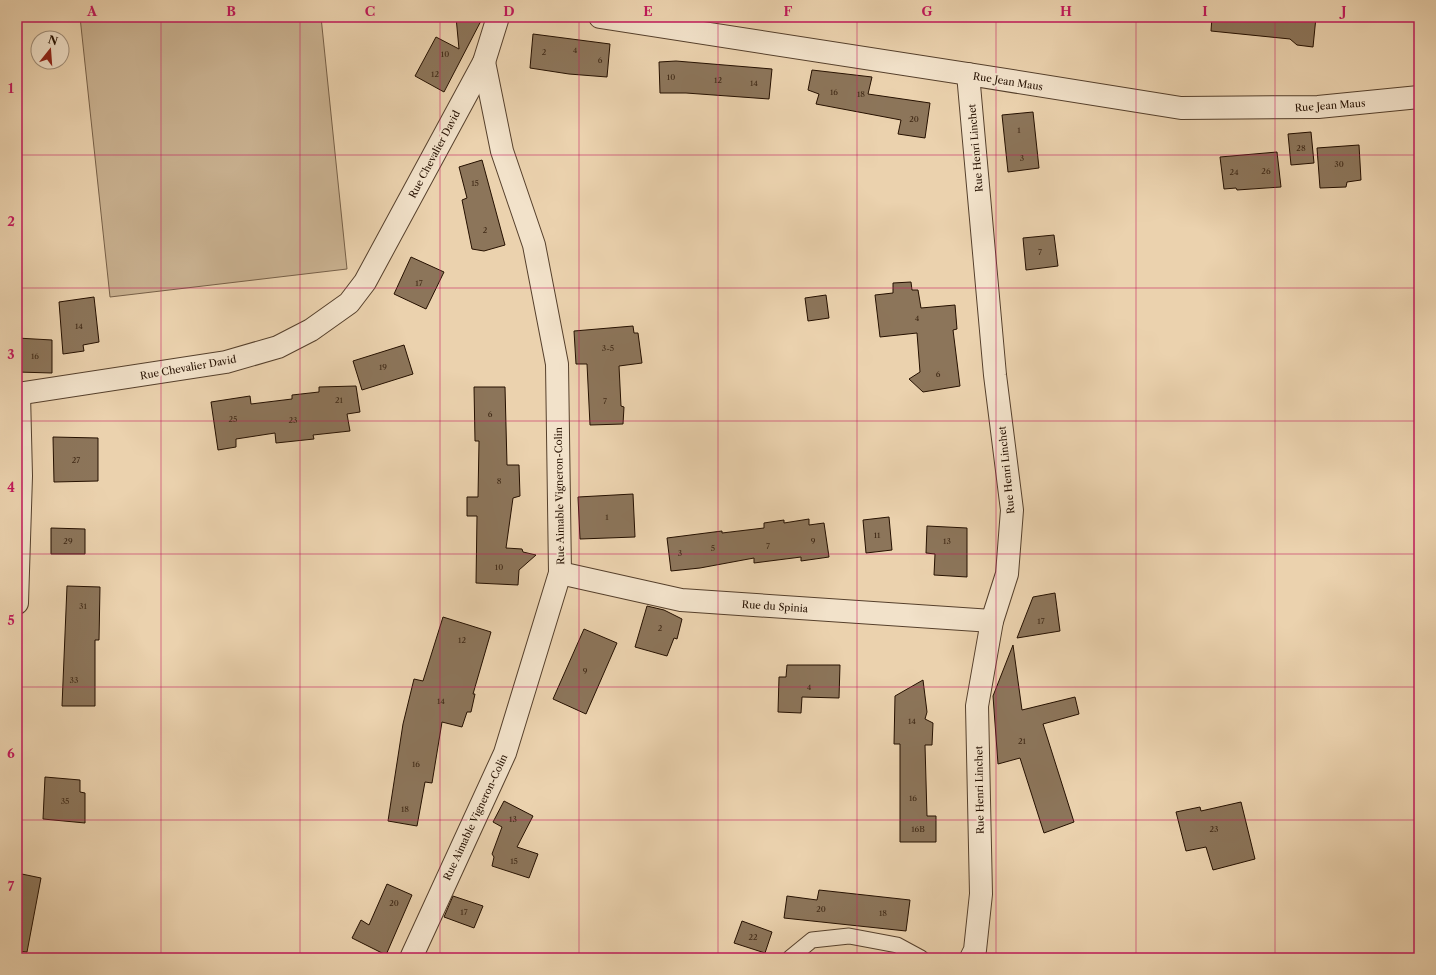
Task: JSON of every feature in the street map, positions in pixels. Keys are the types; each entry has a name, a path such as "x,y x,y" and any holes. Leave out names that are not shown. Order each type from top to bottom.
{"street":[{"name":"Rue Chevalier David","path":"17,603 21,476 18,394 226,362 278,347 311,330 349,303 365,282 484,62 498,17"},
{"name":"Rue Jean Maus","path":"600,17 1181,108 1318,107 1419,97"},
{"name":"Rue Aimable Vigneron-Colin","path":"411,958 505,753 560,573 557,364 534,245 502,151 484,62"},
{"name":"Rue Henri Linchet","path":"968,74 995,375 1012,510 1007,574 992,621 977,706 982,894 975,950 971,958"},
{"name":"Rue du Spinia","path":"560,573 681,600 992,621"}],"lane":[{"path":"790,958 812,940 849,936 896,945 921,958"}],"shaded area":[{"path":"80,17 321,17 347,269 110,297"}],"building":[{"path":"456,17 483,17 444,92 415,76 436,37 459,49"},
{"path":"1212,17 1316,17 1313,47 1297,45 1290,39 1211,31"},
{"path":"533,34 610,44 607,77 569,74 530,68"},
{"path":"676,61 772,69 769,99 686,93 660,93 659,62"},
{"path":"812,70 872,77 868,94 930,103 925,138 898,134 901,120 816,104 819,94 808,90"},
{"path":"1033,112 1039,168 1008,172 1002,115"},
{"path":"1311,132 1314,163 1291,165 1288,134"},
{"path":"1359,145 1361,180 1347,182 1346,187 1320,188 1317,148"},
{"path":"1277,152 1281,187 1237,190 1236,188 1224,189 1220,157"},
{"path":"482,160 505,245 484,251 472,249 462,200 467,198 459,167"},
{"path":"1054,235 1058,266 1026,270 1023,238"},
{"path":"411,257 444,272 426,309 394,294"},
{"path":"911,282 912,290 918,290 921,308 955,305 957,329 953,330 960,386 923,392 909,379 920,372 917,333 880,337 875,295 893,293 893,283"},
{"path":"826,295 829,318 808,321 805,298"},
{"path":"94,297 99,342 83,345 84,351 63,354 59,302"},
{"path":"633,326 634,333 638,333 642,363 619,366 621,406 624,407 623,424 590,425 587,364 576,364 574,331"},
{"path":"17,338 52,340 52,373 17,372"},
{"path":"404,345 413,374 362,390 353,361"},
{"path":"356,386 360,412 347,414 350,431 313,435 314,439 276,443 275,433 236,439 236,447 218,450 211,402 250,396 251,404 292,399 292,395 319,392 319,387"},
{"path":"474,387 505,387 507,465 519,465 520,496 513,498 506,548 522,549 523,552 536,555 519,570 518,585 476,583 477,516 467,516 467,497 478,497 479,441 475,441"},
{"path":"53,437 98,438 98,481 54,482"},
{"path":"633,494 635,537 580,539 578,497"},
{"path":"889,517 892,550 866,553 863,520"},
{"path":"809,519 809,525 824,523 829,557 801,561 801,557 754,563 754,558 700,568 671,571 667,538 722,531 722,533 764,528 764,523 784,520 784,523"},
{"path":"927,526 967,528 967,577 934,575 935,554 926,553"},
{"path":"51,528 85,529 85,554 51,554"},
{"path":"67,586 100,587 99,640 95,640 95,706 62,706"},
{"path":"1055,593 1060,631 1017,638 1033,597"},
{"path":"647,606 664,610 682,619 677,639 674,638 667,656 635,647"},
{"path":"443,617 491,632 473,694 475,694 471,712 467,712 462,727 442,722 432,783 425,782 417,826 388,821 403,724 414,679 423,681"},
{"path":"584,629 617,643 586,714 553,699"},
{"path":"1013,645 1022,710 1075,697 1079,714 1043,724 1074,822 1044,833 1020,758 998,764 993,696"},
{"path":"787,665 840,665 839,698 802,697 801,713 778,712 779,677 786,677"},
{"path":"923,680 927,712 925,719 933,723 932,745 925,745 927,816 936,816 936,842 900,842 900,744 894,744 895,696"},
{"path":"45,777 80,780 80,792 85,793 85,823 43,819"},
{"path":"504,801 533,816 517,847 538,854 529,878 492,866 494,857 492,854 502,827 493,822"},
{"path":"1241,802 1255,859 1213,870 1206,847 1186,851 1176,812 1200,807 1201,811"},
{"path":"17,873 41,878 27,952 17,951"},
{"path":"387,884 412,895 386,955 352,938 361,920 369,925"},
{"path":"819,890 910,900 906,931 784,918 787,896 817,900"},
{"path":"453,896 483,906 474,928 444,917"},
{"path":"742,921 772,932 765,953 734,943"}]}
